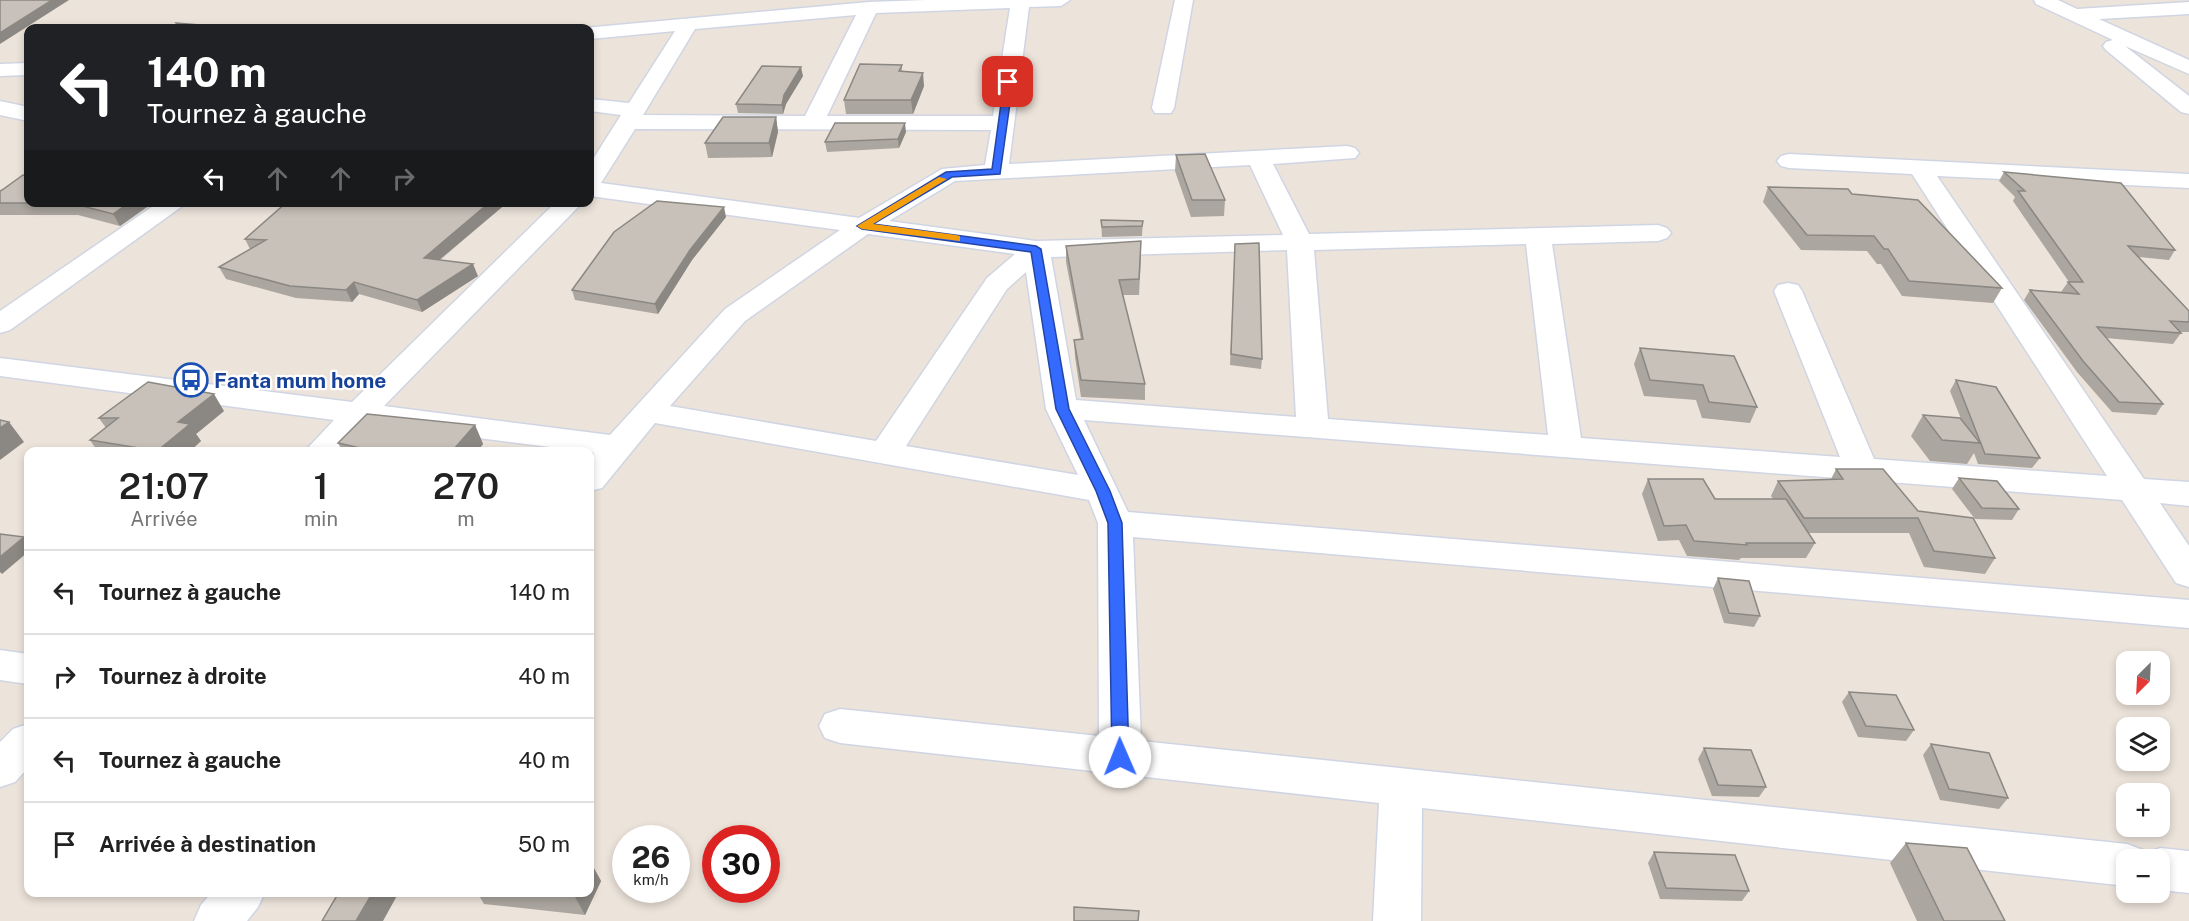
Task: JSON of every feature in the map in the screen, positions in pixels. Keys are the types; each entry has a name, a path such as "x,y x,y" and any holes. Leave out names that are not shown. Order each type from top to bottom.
{"street":[{"path":"594,33 869,8 1062,0"},
{"path":"1163,108 1184,0"},
{"path":"2043,0 2189,68"},
{"path":"996,172 1020,1"},
{"path":"813,122 869,8"},
{"path":"2073,14 2189,8"},
{"path":"2073,14 2189,107"},
{"path":"594,176 689,24"},
{"path":"0,70 24,69"},
{"path":"594,106 631,116 813,122 1002,123"},
{"path":"0,108 24,113"},
{"path":"594,475 647,412 735,315 862,226 950,174 1347,153"},
{"path":"1258,157 1300,242 1313,428"},
{"path":"1790,161 2189,181"},
{"path":"1919,167 2189,574"},
{"path":"594,190 1036,249 1658,233"},
{"path":"0,324 169,207"},
{"path":"325,447 566,207"},
{"path":"1538,236 1566,447"},
{"path":"1036,249 1062,409 1109,507 1120,757"},
{"path":"885,453 997,284 1036,249"},
{"path":"1788,291 1862,470"},
{"path":"0,367 618,446"},
{"path":"1062,409 2189,494"},
{"path":"647,412 885,453 1109,507 2189,614"},
{"path":"0,665 24,668"},
{"path":"840,726 2116,864"},
{"path":"0,769 24,745"},
{"path":"1397,921 1401,786"},
{"path":"2170,870 2189,872"},
{"path":"218,921 238,897"}],"building":[{"path":"0,0 52,0 0,33"},
{"path":"860,64 902,65 899,71 923,73 911,100 844,100"},
{"path":"762,66 801,67 784,95 782,105 736,104"},
{"path":"723,117 776,117 769,143 705,143"},
{"path":"835,123 905,123 898,139 825,142"},
{"path":"1205,154 1225,200 1192,200 1176,155"},
{"path":"2004,172 2121,183 2175,250 2128,246 2189,311 2189,322 2170,321 2181,333 2097,327 2163,404 2119,402 2083,361 2030,290 2079,294 2068,282 2083,282 2018,191 2025,191"},
{"path":"24,175 24,203 0,203 0,191"},
{"path":"1768,187 1848,189 1852,194 1918,200 2002,288 1909,281 1888,249 1884,249 1874,236 1807,235"},
{"path":"657,201 724,207 690,250 655,304 572,290 614,232"},
{"path":"86,207 123,207 113,214"},
{"path":"281,207 484,207 424,258 473,264 417,300 354,282 346,290 290,286 219,267 266,240 245,239"},
{"path":"1101,220 1143,221 1142,226 1102,227"},
{"path":"1141,241 1139,279 1119,280 1145,384 1081,380 1074,340 1083,339 1066,246"},
{"path":"1259,243 1262,359 1231,354 1235,244"},
{"path":"1640,348 1734,356 1757,407 1709,402 1703,385 1650,380"},
{"path":"1956,380 1996,387 2040,458 1985,454"},
{"path":"148,382 214,394 178,422 190,424 162,447 133,447 90,440 118,418 99,418"},
{"path":"367,414 475,425 456,447 356,447 338,443"},
{"path":"1923,415 1960,418 1980,443 1942,440"},
{"path":"0,420 9,422 0,428"},
{"path":"1836,469 1883,469 1918,511 1973,518 1995,558 1934,551 1918,518 1804,518 1778,481 1843,479"},
{"path":"1959,478 1997,481 2019,509 1982,508"},
{"path":"1648,479 1703,479 1715,499 1786,499 1815,543 1746,543 1747,545 1694,541 1686,525 1664,526"},
{"path":"0,534 24,537 0,557"},
{"path":"1718,578 1749,581 1760,616 1729,613"},
{"path":"1849,692 1896,695 1914,730 1866,726"},
{"path":"1931,744 1989,753 2008,798 1949,789"},
{"path":"1704,748 1751,750 1766,787 1718,785"},
{"path":"1906,843 1967,848 2005,921 1944,921"},
{"path":"1654,852 1735,855 1749,891 1666,888"},
{"path":"336,897 370,897 356,921 322,921"},
{"path":"1074,907 1139,911 1138,921 1074,921"}],"slow traffic":[{"path":"942,179 862,226 956,238"}],"place":[{"name":"Fanta mum home","path":"191,380"}],"route":[{"path":"1008,82 996,172 950,174 862,226 1036,249 1062,409 1103,491 1115,523 1120,757"}]}
